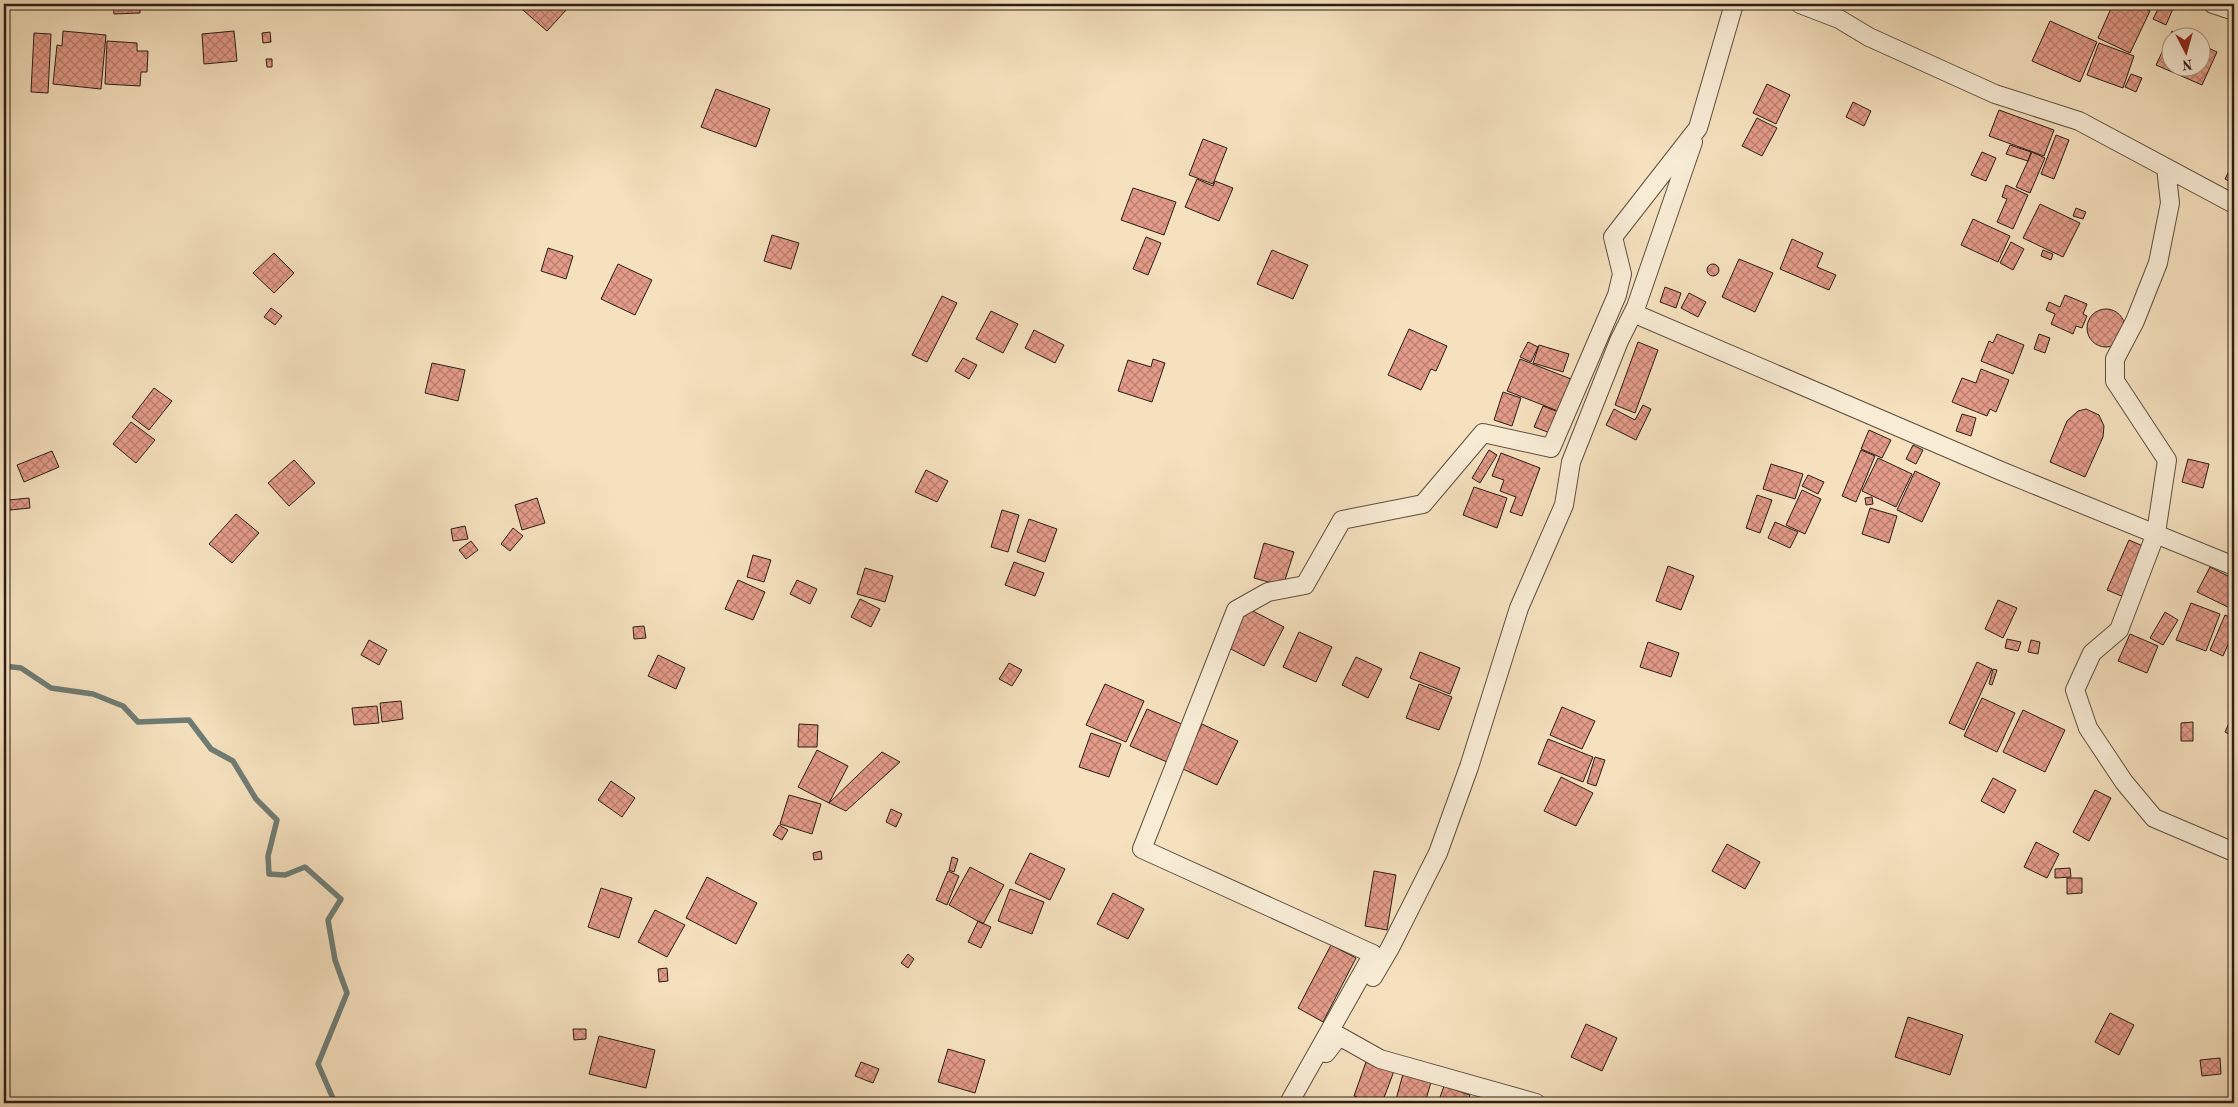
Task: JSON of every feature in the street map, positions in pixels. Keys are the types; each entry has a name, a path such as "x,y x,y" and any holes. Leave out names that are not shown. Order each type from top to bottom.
{"street":[{"path":"1289,1103 1339,1036 1390,948 1438,853 1469,767 1520,608 1564,505 1571,462 1632,313 1698,128 1734,4"},
{"path":"1800,4 1839,18 1869,37 1995,94 2079,121 2234,204"},
{"path":"2213,4 2234,11"},
{"path":"1289,1103 1373,954 1142,849 1236,610 1268,592 1305,585 1342,520 1423,504 1484,433 1552,448 1617,295 1622,274 1613,237 1698,128"},
{"path":"2166,168 2170,203 2158,263 2135,321 2115,359 2115,381 2166,460 2156,533 2119,630 2092,652 2075,690 2088,728 2124,782 2154,818 2234,852"},
{"path":"1632,313 2001,471 2234,566"},
{"path":"1339,1036 1380,1058 1536,1103"}],"building":[{"path":"113,4 146,4 146,6 140,7 140,13 114,14"},
{"path":"516,4 560,4 567,9 547,31"},
{"path":"1842,4 1856,4 1853,9"},
{"path":"2113,4 2133,4 2150,11 2130,53 2098,38"},
{"path":"2157,4 2175,4 2166,25 2153,19 2160,5"},
{"path":"2050,21 2097,42 2080,82 2032,61"},
{"path":"63,31 106,35 101,89 53,84 57,45 62,46"},
{"path":"234,31 237,61 204,64 202,34"},
{"path":"270,32 271,42 263,43 262,33"},
{"path":"34,33 51,34 48,93 31,92"},
{"path":"107,41 137,43 137,51 148,51 147,72 141,72 140,86 105,84"},
{"path":"2099,43 2134,56 2123,88 2087,75"},
{"path":"2210,49 2217,52 2210,67"},
{"path":"2160,56 2160,67 2156,65"},
{"path":"266,59 272,59 272,67 267,67"},
{"path":"2131,74 2142,78 2136,92 2125,87"},
{"path":"2186,78 2205,78 2202,85"},
{"path":"1767,84 1790,95 1776,124 1753,113"},
{"path":"716,89 770,109 756,147 701,127"},
{"path":"1853,102 1871,111 1864,126 1846,117"},
{"path":"1999,110 2054,130 2044,156 1989,136"},
{"path":"1757,118 1777,128 1762,156 1742,146"},
{"path":"2056,135 2069,140 2054,179 2041,174"},
{"path":"1203,139 1227,148 1213,184 1189,175"},
{"path":"2010,145 2031,152 2028,161 2006,154"},
{"path":"1982,152 1996,158 1986,181 1971,175"},
{"path":"2032,152 2045,158 2030,193 2016,187"},
{"path":"2234,164 2234,184 2225,179"},
{"path":"1197,179 1213,186 1215,181 1233,188 1219,221 1185,207"},
{"path":"2006,185 2028,195 2013,229 1997,222 2007,199 2002,197"},
{"path":"1133,188 1176,202 1164,235 1121,220"},
{"path":"2040,204 2080,223 2063,257 2023,238"},
{"path":"2076,208 2086,212 2083,219 2073,216"},
{"path":"1973,219 2010,236 1998,262 1961,245"},
{"path":"772,235 799,243 791,269 764,261"},
{"path":"1146,237 1161,243 1148,275 1133,269"},
{"path":"1792,239 1823,253 1817,267 1836,275 1829,290 1780,269"},
{"path":"2011,242 2024,249 2013,270 2000,263"},
{"path":"548,248 573,256 566,279 541,271"},
{"path":"1272,250 1308,265 1293,299 1257,284"},
{"path":"2043,250 2053,254 2051,260 2041,256"},
{"path":"274,253 294,273 274,293 253,273"},
{"path":"1739,259 1773,273 1755,312 1722,297"},
{"path":"618,264 652,280 635,315 601,299"},
{"path":"1711,264 1715,264 1719,270 1715,276 1711,276 1707,272 1707,268"},
{"path":"1665,287 1681,293 1676,308 1660,302"},
{"path":"1689,293 1706,302 1698,317 1681,308"},
{"path":"2065,295 2087,304 2083,314 2087,316 2082,328 2076,326 2073,334 2051,324 2055,314 2046,310 2049,302 2060,307"},
{"path":"942,296 957,303 927,362 912,355"},
{"path":"271,308 282,316 275,325 264,317"},
{"path":"2106,309 2113,310 2119,315 2124,321 2124,335 2119,341 2113,346 2106,347 2099,346 2093,341 2088,335 2087,328 2088,321 2093,315 2099,310"},
{"path":"991,311 1018,324 1003,353 976,339"},
{"path":"1409,329 1447,346 1436,371 1431,369 1421,390 1388,375"},
{"path":"1034,330 1064,345 1055,363 1025,348"},
{"path":"1997,334 2024,345 2013,374 1981,361 1989,341 1993,343"},
{"path":"2039,334 2050,338 2045,353 2034,349"},
{"path":"1528,342 1538,347 1531,362 1520,357"},
{"path":"1638,342 1658,350 1635,413 1615,405"},
{"path":"1539,345 1569,354 1563,372 1533,363"},
{"path":"963,358 977,365 969,379 955,371"},
{"path":"1153,359 1165,363 1152,402 1118,391 1128,360 1151,367"},
{"path":"1520,359 1571,379 1558,411 1507,391"},
{"path":"432,363 465,370 458,401 425,393"},
{"path":"1981,369 2009,380 1996,412 1990,409 1987,416 1952,402 1962,378 1976,383"},
{"path":"154,388 172,401 149,430 132,417"},
{"path":"1503,392 1521,398 1512,426 1494,420"},
{"path":"1643,405 1651,409 1636,440 1606,425 1614,409 1635,420"},
{"path":"1543,406 1561,413 1553,434 1534,427"},
{"path":"2086,409 2099,415 2104,426 2103,437 2085,477 2050,462 2067,421 2078,411"},
{"path":"1962,414 1976,418 1971,436 1956,431"},
{"path":"131,422 155,440 136,463 113,444"},
{"path":"1869,430 1891,440 1882,458 1861,449"},
{"path":"1913,445 1923,450 1916,464 1906,459"},
{"path":"1489,450 1497,455 1480,483 1472,478"},
{"path":"1861,450 1875,456 1856,502 1842,496"},
{"path":"52,451 59,467 24,482 17,465"},
{"path":"1501,453 1540,468 1522,516 1510,512 1516,497 1500,491 1504,480 1492,476"},
{"path":"1878,458 1912,474 1896,507 1862,491"},
{"path":"2188,459 2209,464 2203,488 2182,482"},
{"path":"294,460 315,483 289,506 268,483"},
{"path":"1771,464 1803,474 1795,499 1763,489"},
{"path":"926,470 948,481 937,502 915,492"},
{"path":"1915,471 1940,483 1922,522 1897,510"},
{"path":"1808,475 1824,482 1818,494 1802,486"},
{"path":"1474,487 1507,498 1497,528 1463,515"},
{"path":"1802,490 1821,499 1805,534 1786,525"},
{"path":"1757,495 1772,500 1760,533 1746,528"},
{"path":"1872,497 1873,504 1866,505 1865,498"},
{"path":"29,498 30,508 10,510 9,500"},
{"path":"537,498 545,523 522,530 515,505"},
{"path":"1870,508 1897,516 1889,543 1862,534"},
{"path":"1002,510 1019,515 1008,552 991,547"},
{"path":"236,514 259,533 232,563 209,544"},
{"path":"1029,519 1057,529 1045,562 1017,552"},
{"path":"1775,522 1798,532 1790,548 1768,538"},
{"path":"465,526 468,539 453,541 451,529"},
{"path":"513,528 523,536 510,551 501,544"},
{"path":"2129,540 2145,547 2124,597 2107,590"},
{"path":"471,541 478,550 466,559 459,550"},
{"path":"1264,543 1294,552 1283,586 1254,578"},
{"path":"753,555 771,560 764,582 747,577"},
{"path":"1014,562 1044,573 1035,596 1005,585"},
{"path":"1668,566 1694,576 1681,610 1656,601"},
{"path":"2210,567 2234,579 2234,610 2197,592"},
{"path":"865,568 893,576 885,602 857,594"},
{"path":"738,580 765,592 753,620 725,609"},
{"path":"797,580 817,589 810,604 790,594"},
{"path":"860,599 880,609 871,627 851,617"},
{"path":"1998,600 2017,608 2003,638 1985,629"},
{"path":"2191,603 2220,614 2206,651 2176,640"},
{"path":"1247,608 1284,627 1264,666 1227,647"},
{"path":"2165,612 2178,620 2163,645 2150,638"},
{"path":"2225,615 2234,619 2234,631 2223,656 2210,650"},
{"path":"644,626 646,638 634,639 633,627"},
{"path":"1299,632 1332,647 1316,682 1283,667"},
{"path":"2130,634 2158,646 2147,673 2118,661"},
{"path":"2007,639 2021,642 2018,651 2005,648"},
{"path":"369,640 387,650 379,665 361,655"},
{"path":"2031,640 2040,642 2038,654 2028,652"},
{"path":"1648,642 1679,653 1671,677 1640,667"},
{"path":"1420,652 1460,668 1450,694 1410,678"},
{"path":"658,655 685,668 676,689 648,676"},
{"path":"1356,657 1382,669 1368,698 1342,685"},
{"path":"1977,662 1992,669 1964,730 1949,723"},
{"path":"1009,663 1022,670 1012,686 999,679"},
{"path":"1993,669 1997,670 1992,685 1989,684"},
{"path":"1105,684 1144,701 1126,742 1086,725"},
{"path":"1419,684 1452,697 1439,730 1406,718"},
{"path":"1982,698 2015,713 1997,752 1964,736"},
{"path":"401,701 403,719 382,722 380,703"},
{"path":"377,706 379,723 354,725 352,708"},
{"path":"1562,707 1595,721 1582,749 1550,735"},
{"path":"1147,709 1184,725 1167,762 1130,746"},
{"path":"2023,710 2065,730 2045,772 2003,752"},
{"path":"2234,712 2234,737 2225,732"},
{"path":"2193,722 2193,741 2181,741 2181,723"},
{"path":"799,724 818,725 817,747 798,747"},
{"path":"1202,724 1238,741 1217,785 1181,768"},
{"path":"1091,733 1121,744 1109,777 1079,767"},
{"path":"1548,739 1593,757 1583,782 1538,764"},
{"path":"817,750 848,766 829,803 798,787"},
{"path":"882,752 900,762 846,811 829,803"},
{"path":"1595,757 1605,760 1596,786 1587,783"},
{"path":"1561,777 1593,793 1576,826 1544,811"},
{"path":"1993,778 2016,790 2004,813 1981,801"},
{"path":"611,781 635,798 622,817 598,800"},
{"path":"2095,790 2111,798 2089,841 2073,832"},
{"path":"789,795 821,804 812,834 780,824"},
{"path":"891,809 902,814 896,827 886,822"},
{"path":"779,825 788,830 782,840 773,835"},
{"path":"2036,842 2059,854 2047,878 2024,867"},
{"path":"1727,844 1760,862 1745,889 1712,871"},
{"path":"821,851 822,859 814,860 813,853"},
{"path":"1030,853 1065,869 1050,900 1015,883"},
{"path":"952,857 958,859 954,872 949,870"},
{"path":"970,867 1004,885 983,924 949,905"},
{"path":"2070,868 2071,877 2055,878 2055,869"},
{"path":"948,871 959,876 947,905 936,900"},
{"path":"1374,871 1396,875 1387,930 1365,926"},
{"path":"707,877 757,903 736,944 686,918"},
{"path":"2067,878 2082,878 2082,893 2067,894"},
{"path":"601,888 632,898 619,938 588,927"},
{"path":"1010,889 1044,902 1032,934 998,921"},
{"path":"1113,893 1144,909 1128,939 1097,924"},
{"path":"655,910 685,925 667,957 638,942"},
{"path":"978,921 991,927 981,948 968,942"},
{"path":"1331,945 1356,958 1323,1022 1298,1008"},
{"path":"908,954 914,959 908,968 901,963"},
{"path":"667,968 668,981 659,982 658,969"},
{"path":"2110,1013 2134,1025 2119,1055 2095,1042"},
{"path":"1908,1017 1963,1035 1950,1075 1895,1057"},
{"path":"1586,1024 1617,1038 1602,1071 1571,1057"},
{"path":"573,1029 586,1029 586,1039 574,1040"},
{"path":"599,1036 655,1050 646,1088 589,1074"},
{"path":"948,1049 985,1060 975,1093 938,1082"},
{"path":"2220,1058 2221,1074 2202,1076 2200,1060"},
{"path":"861,1062 879,1069 873,1083 855,1076"},
{"path":"1366,1062 1394,1071 1382,1103 1374,1103 1354,1096"},
{"path":"1403,1074 1431,1082 1425,1103 1395,1103"},
{"path":"1444,1086 1470,1095 1467,1103 1438,1103"}],"waterway":[{"path":"4,666 21,668 51,688 93,694 123,706 138,722 189,720 211,749 233,761 256,799 277,820 268,856 269,874 285,875 305,867 341,899 328,920 335,960 347,993 318,1064 335,1103"}]}
